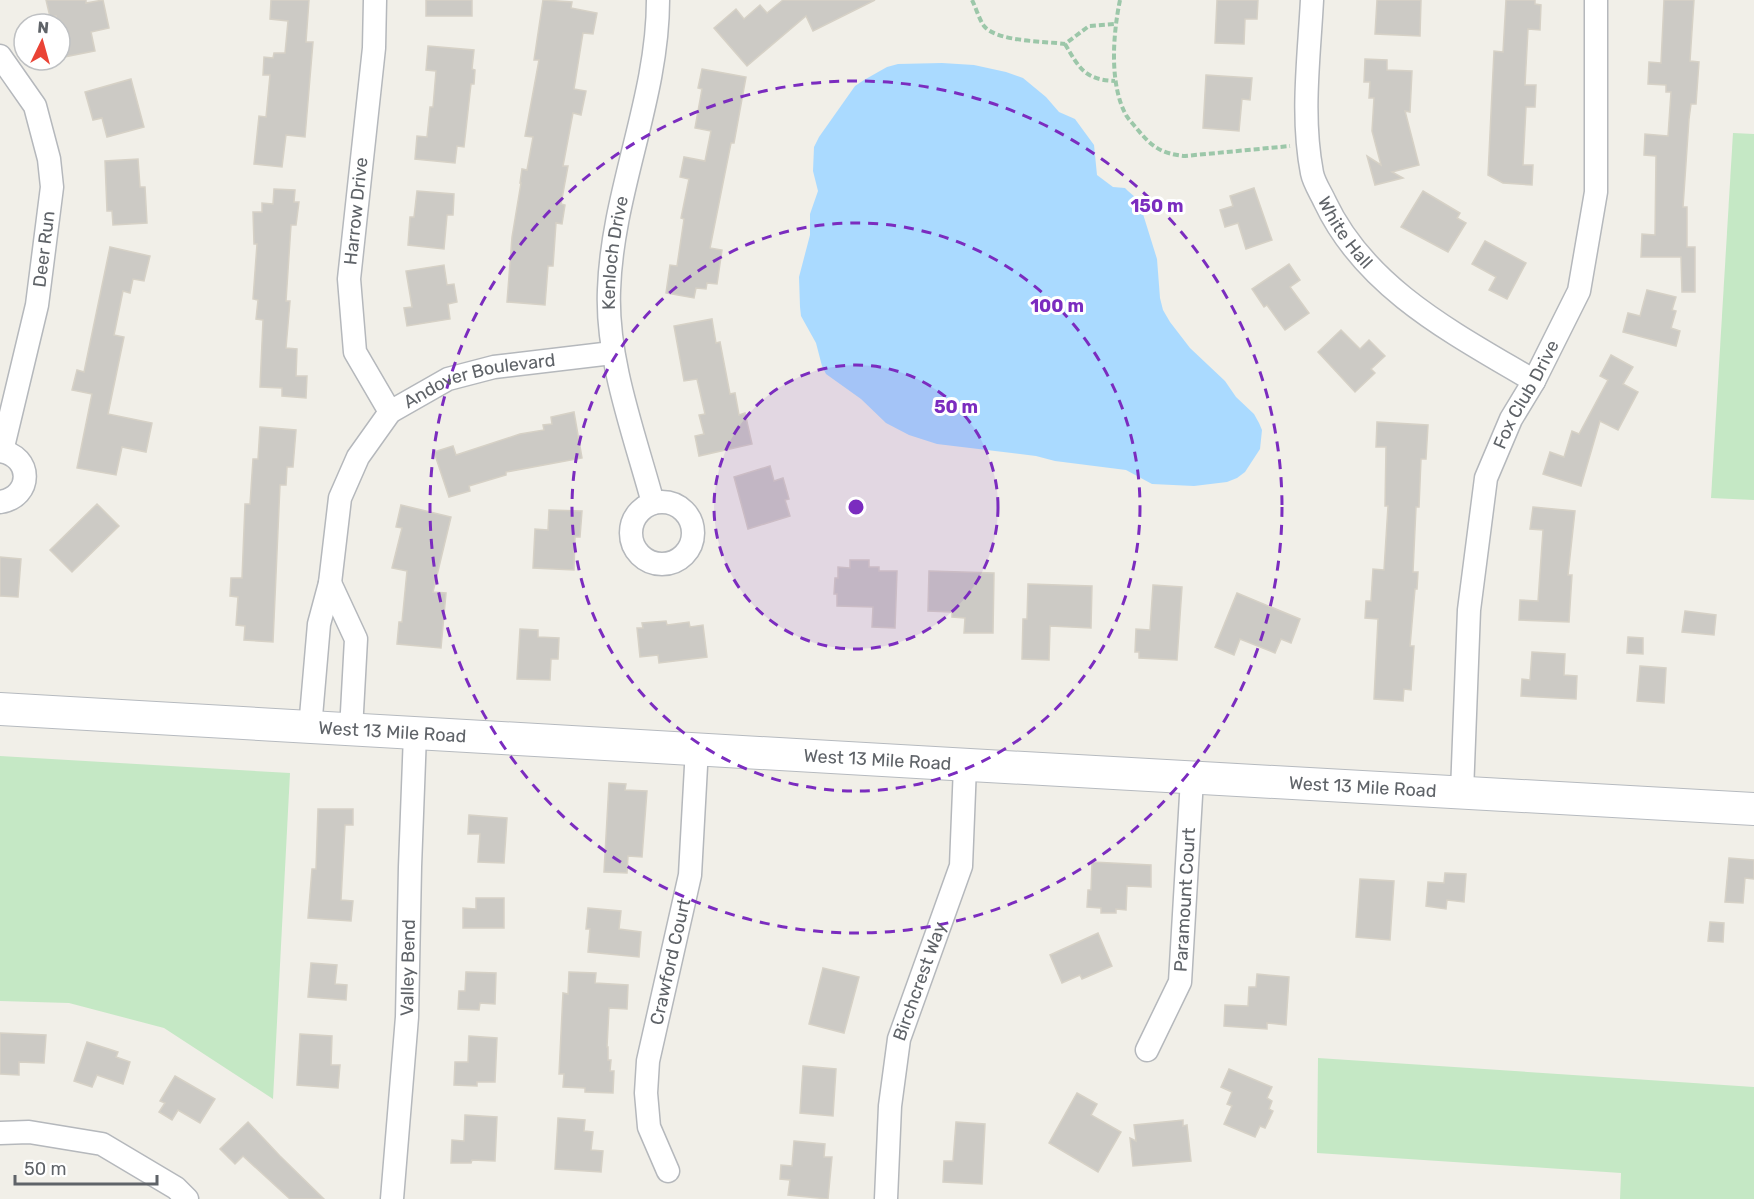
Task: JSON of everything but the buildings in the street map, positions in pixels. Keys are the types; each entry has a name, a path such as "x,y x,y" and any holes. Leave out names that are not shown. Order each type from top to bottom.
{"street":[{"name":"Harrow Drive","path":"375,0 374,48 349,279 356,352 390,412"},
{"name":"Kenloch Drive","path":"653,503 612,352 609,291 617,216 648,84 658,21 658,0"},
{"name":"White Hall","path":"1312,0 1306,118 1312,176 1336,225 1376,274 1436,322 1534,381"},
{"name":"Fox Club Drive","path":"1462,792 1469,610 1486,478 1511,419 1534,381 1579,291 1596,192 1596,0"},
{"name":"Deer Run","path":"0,57 35,106 50,159 52,187 37,305 1,451 17,458 25,474 21,491 15,497 0,502"},
{"name":"Andover Boulevard","path":"310,728 319,624 330,583 340,498 358,457 390,412 448,379 494,367 612,352"},
{"path":"330,583 356,639 351,730"},
{"name":"West 13 Mile Road","path":"0,709 697,748 1192,779 1754,809"},
{"name":"Valley Bend","path":"392,1199 407,1017 415,734"},
{"name":"Crawford Court","path":"668,1172 649,1127 646,1093 648,1061 690,875 697,748"},
{"name":"Birchcrest Way","path":"886,1199 890,1106 899,1039 961,866 965,766"},
{"name":"Paramount Court","path":"1147,1050 1180,982 1192,779"},
{"path":"0,1133 29,1132 102,1144 176,1188 187,1199"}],"path":[{"path":"972,0 983,25 994,34 1065,44 1089,26 1115,24"},
{"path":"1120,0 1115,24 1115,81 1126,115 1149,144 1168,154 1185,156 1309,145"},
{"path":"1065,44 1080,69 1098,81 1115,81"}],"green space":[{"path":"1733,133 1754,134 1754,500 1711,498"},
{"path":"0,756 290,773 273,1099 164,1028 69,1003 0,1001"},
{"path":"1318,1058 1754,1087 1754,1199 1620,1199 1621,1173 1317,1153"}],"water":[{"path":"898,64 974,65 1023,78 1046,97 1059,112 1075,119 1094,145 1097,175 1113,187 1125,188 1135,197 1143,214 1157,259 1163,310 1190,348 1225,381 1236,397 1254,414 1262,430 1260,449 1245,472 1237,478 1227,482 1194,486 1152,484 1126,470 937,444 909,435 886,423 861,399 826,374 816,343 801,316 800,307 799,277 810,235 810,214 818,191 813,171 814,147 855,86 864,80 887,67"}]}
